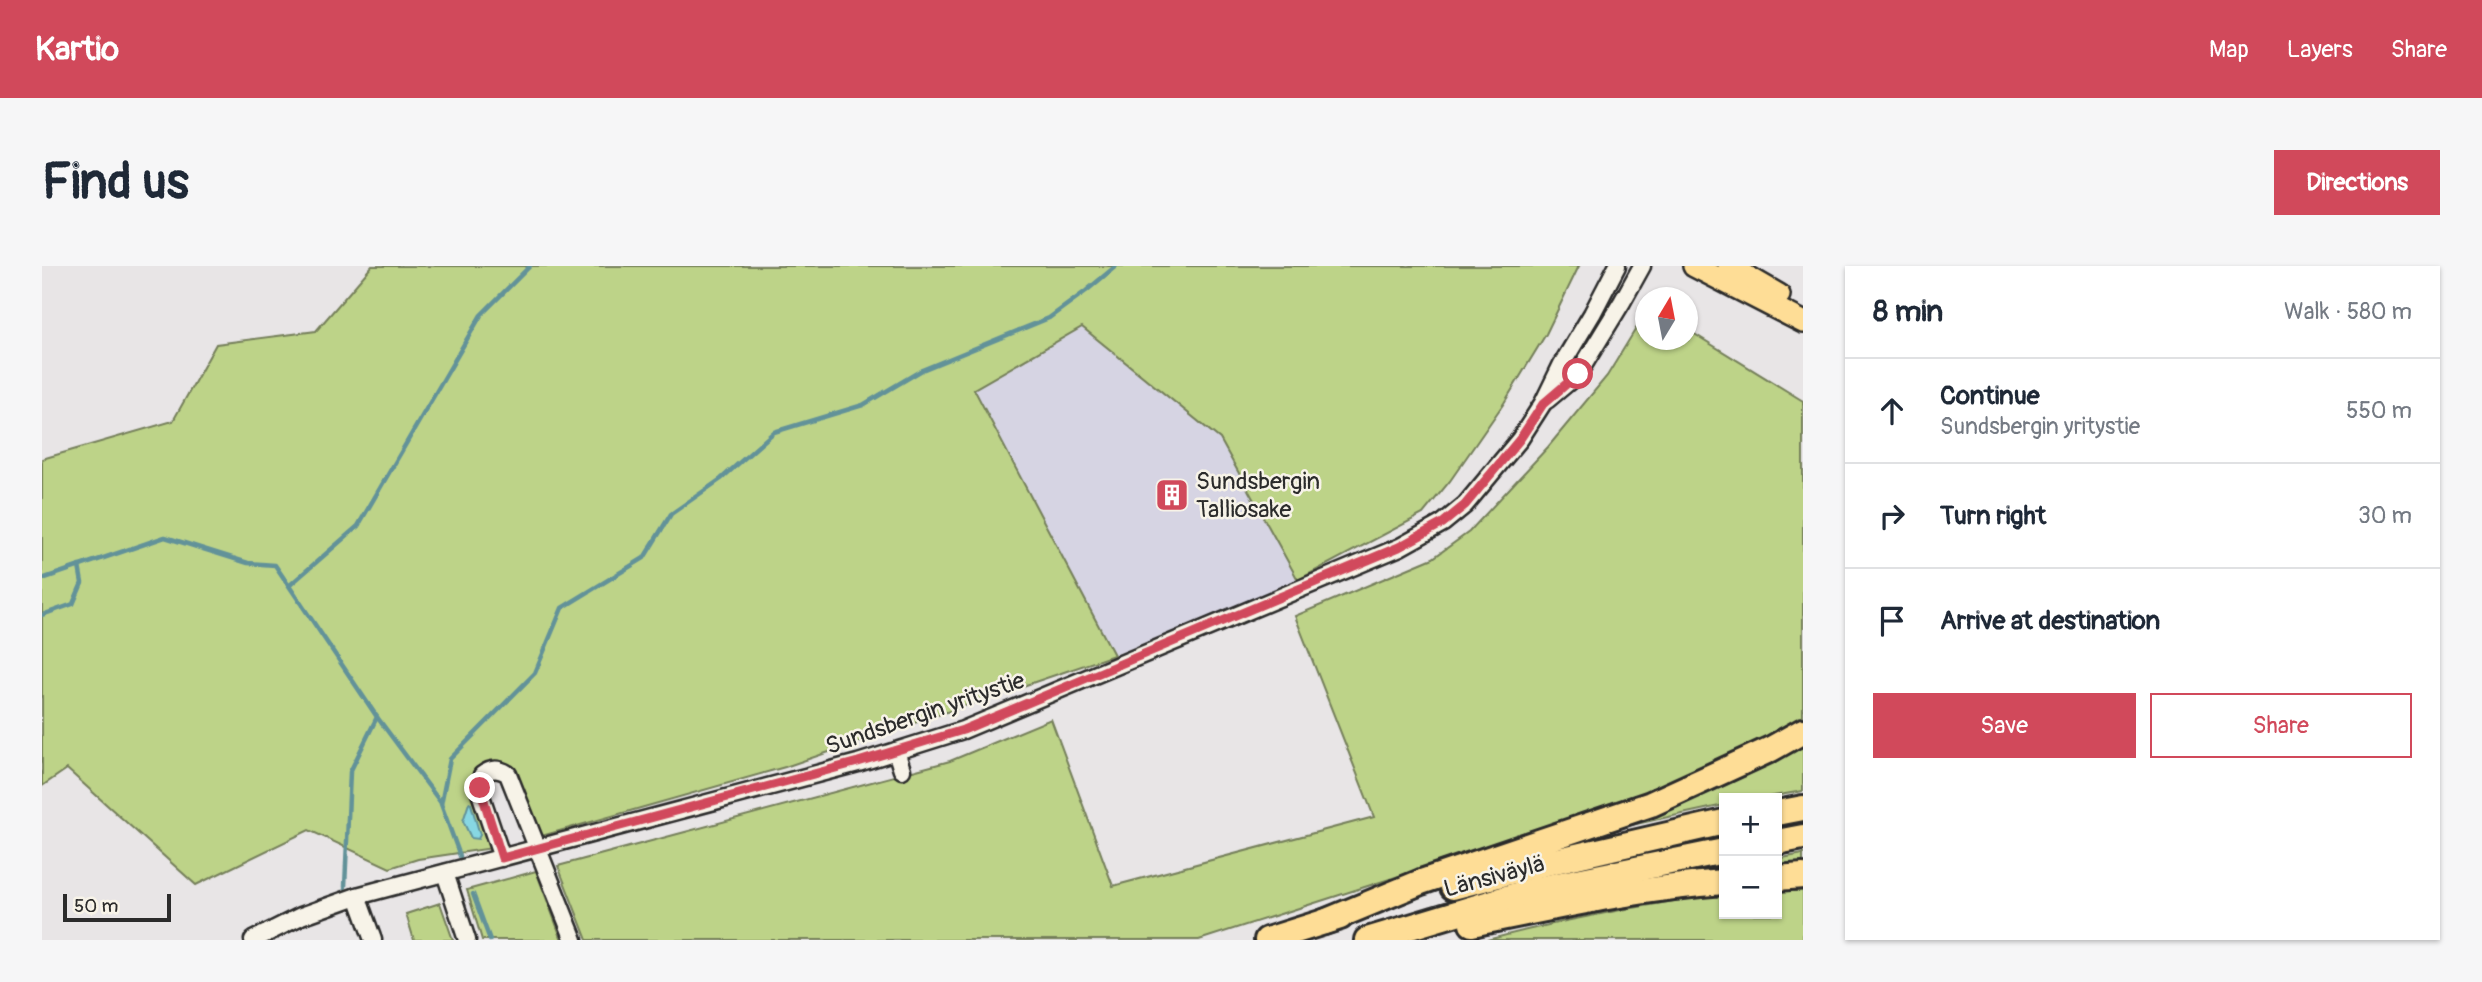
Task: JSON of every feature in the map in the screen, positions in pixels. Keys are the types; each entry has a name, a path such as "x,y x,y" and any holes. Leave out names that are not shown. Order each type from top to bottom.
{"highway":[{"path":"1324,922 1420,882 1651,804 1771,749 1803,731"},
{"path":"1782,812 1803,808"},
{"name":"Länsiväylä","path":"1267,940 1529,866 1719,823"},
{"path":"1782,841 1803,837"},
{"name":"Länsiväylä","path":"1367,940 1533,890 1719,852"},
{"path":"1782,878 1803,876"},
{"path":"1389,940 1622,895 1719,881"}],"main road":[{"path":"1694,266 1803,322"},
{"path":"1729,266 1779,295 1803,313"}],"street":[{"name":"Sundsbergin yritystie","path":"253,940 301,916 358,896 896,751 963,730 1422,536 1465,505 1520,439 1543,404 1562,364 1618,266"},
{"name":"Sundsbergin yritystie","path":"1543,404 1578,374 1642,266"},
{"path":"896,751 902,770"},
{"path":"502,858 480,793 482,775 494,769 508,774 574,940"},
{"path":"445,873 467,940"},
{"path":"358,896 373,940"}],"shaded area":[{"path":"1082,326 1220,439 1298,580 1114,655 974,388"}],"green space":[{"path":"372,266 1579,266 1546,334 1504,403 1450,481 1423,514 1298,580 1220,439 1082,327 974,389 1114,655 785,767 538,837 510,771 484,766 493,848 418,859 390,868 309,830 196,885 67,769 42,786 42,459 173,421 216,344 316,331"},
{"path":"1635,330 1635,350 1698,350 1698,336 1803,401 1803,720 1630,802 1199,940 587,940 558,866 950,761 1051,719 1113,886 1374,817 1295,616 1433,558 1469,532 1548,447 1607,376"},
{"path":"1803,745 1803,791 1782,795 1719,793 1719,806 1613,829 1710,792"},
{"path":"1803,854 1803,870 1782,871 1782,858"},
{"path":"536,871 562,940 482,940 467,890"},
{"path":"1782,891 1803,891 1803,940 1487,940 1546,925 1664,902 1719,895 1719,919 1782,919"},
{"path":"440,903 453,940 414,940 406,914"}],"water":[{"path":"469,803 480,835 478,839 471,838 463,821"}],"waterway":[{"path":"290,585 358,526 481,315 530,266"},
{"path":"460,856 441,804 450,759 535,673 562,608 644,558 671,514 721,479 774,432 863,405 922,370 1049,318 1116,266"},
{"path":"42,579 165,537 248,563 275,565 377,717 441,803"},
{"path":"42,615 73,604 82,583 79,566"},
{"path":"345,887 350,772 377,717"},
{"path":"473,894 490,940"}],"place":[{"name":"Sundsbergin Talliosake","path":"1172,495"}],"route":[{"path":"480,788 502,858 858,762 963,730 1422,536 1465,505 1520,439 1543,404 1578,374"}]}
